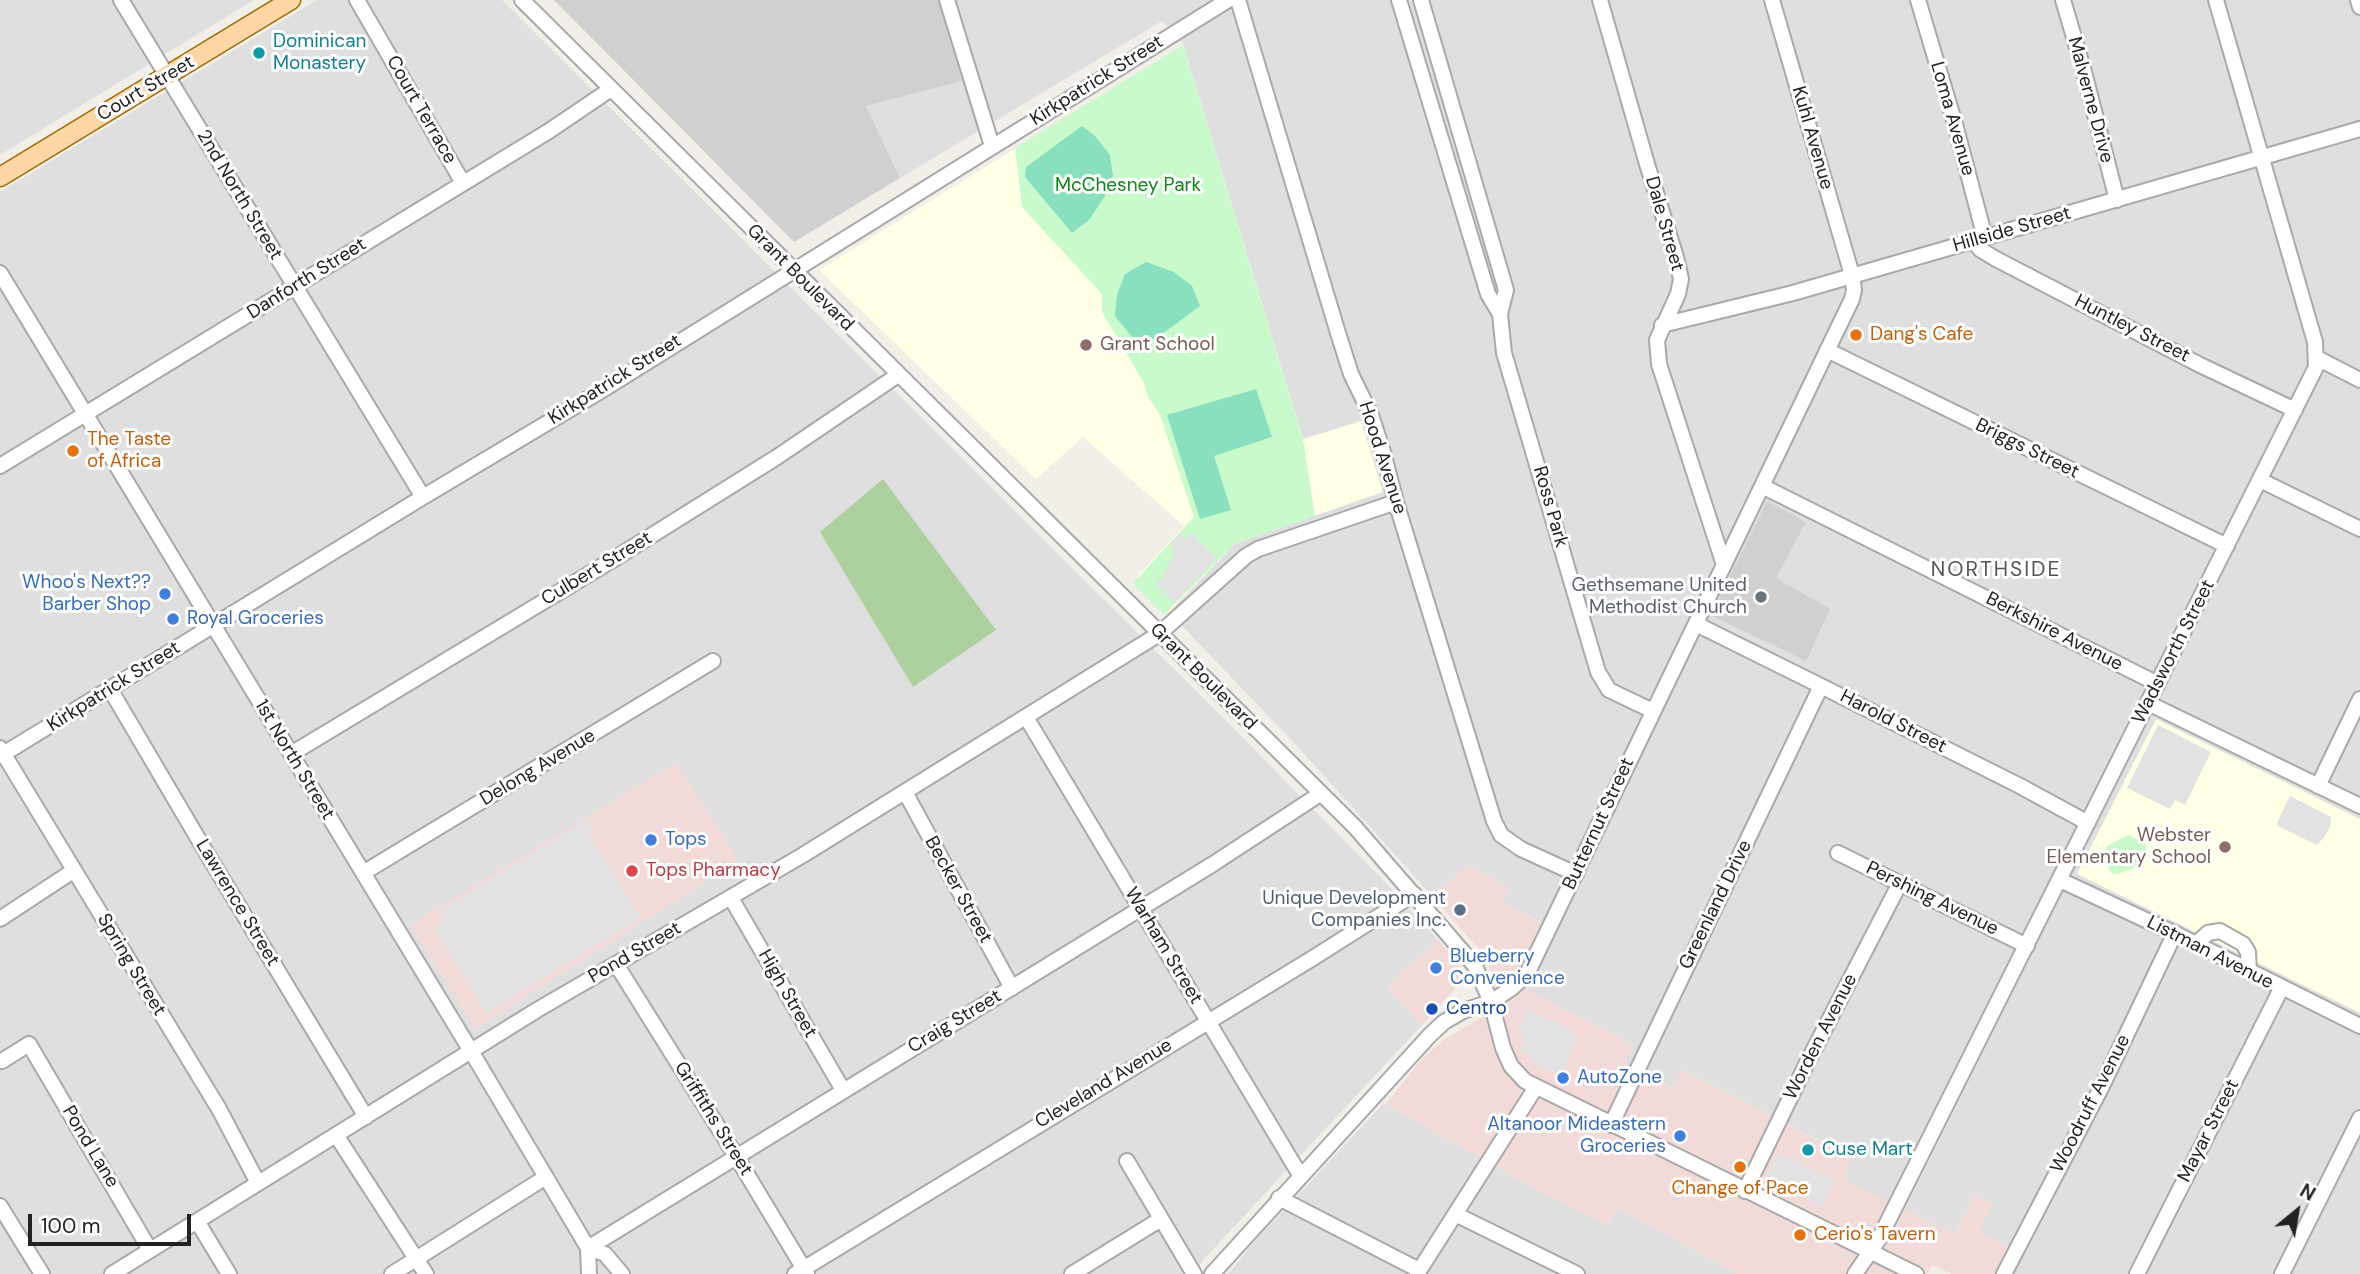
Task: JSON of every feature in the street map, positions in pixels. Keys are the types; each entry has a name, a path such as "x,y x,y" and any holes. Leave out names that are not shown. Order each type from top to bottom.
{"main road":[{"name":"Court Street","path":"0,177 291,0"}],"street":[{"name":"2nd North Street","path":"121,0 422,497"},
{"name":"Court Terrace","path":"357,0 463,183"},
{"name":"Grant Boulevard","path":"522,0 1355,827 1467,954 1491,1002 1503,1048 1511,1066 1525,1081 1916,1274"},
{"path":"947,0 992,146"},
{"name":"Kirkpatrick Street","path":"1,753 604,389 1228,0"},
{"name":"Hood Avenue","path":"1237,0 1351,374 1371,415 1494,821 1501,835 1521,849 1576,874"},
{"name":"Ross Park","path":"1399,0 1488,294 1500,314"},
{"name":"Ross Park","path":"1421,0 1506,290 1500,314 1504,353 1598,672 1609,690 1653,711"},
{"name":"Dale Street","path":"1600,0 1681,279 1678,294 1657,340 1659,364 1724,565"},
{"name":"Kuhl Avenue","path":"1772,0 1852,275"},
{"name":"Loma Avenue","path":"1918,0 1955,124 1979,239"},
{"name":"Malverne Drive","path":"2063,0 2117,200"},
{"path":"2216,0 2315,342 2317,358 2360,380"},
{"path":"2358,0 2360,7"},
{"name":"Danforth Street","path":"0,466 463,183 611,89"},
{"name":"Hillside Street","path":"1662,326 1793,293 2360,129"},
{"name":"Huntley Street","path":"1979,239 1981,250 1996,259 2200,365 2295,410"},
{"name":"1st North Street","path":"0,273 588,1248 589,1274"},
{"name":"Butternut Street","path":"1212,1274 1430,1035 1462,1011 1491,1002 1527,974 1852,299 1852,275"},
{"name":"Briggs Street","path":"1827,350 2227,546"},
{"name":"Wadsworth Street","path":"1855,1274 1880,1239 2295,410 2316,367 2317,358"},
{"name":"Culbert Street","path":"291,754 614,559 777,457 898,375"},
{"path":"2260,480 2360,529"},
{"name":"Berkshire Avenue","path":"1762,486 2158,684"},
{"name":"Pond Street","path":"112,1274 471,1051 731,898 1159,634 1224,573 1258,549 1396,502"},
{"name":"Harold Street","path":"1696,624 2020,786 2088,823"},
{"name":"Delong Avenue","path":"363,873 713,661"},
{"name":"Greenland Drive","path":"1611,1125 1821,686"},
{"name":"Lawrence Street","path":"110,689 366,1117"},
{"path":"2318,786 2360,699"},
{"path":"2148,703 2360,806"},
{"name":"Warham Street","path":"1026,717 1300,1175"},
{"name":"Spring Street","path":"1,753 219,1110 258,1184"},
{"name":"Becker Street","path":"905,792 1012,988"},
{"name":"Craig Street","path":"588,1248 1141,908 1320,794"},
{"name":"Pershing Avenue","path":"1838,853 2027,946"},
{"path":"0,919 74,870"},
{"name":"Listman Avenue","path":"2060,880 2175,933 2360,1027"},
{"name":"Worden Avenue","path":"1745,1191 1808,1061 1900,883"},
{"name":"Cleveland Avenue","path":"802,1272 1414,894"},
{"name":"High Street","path":"731,898 843,1090"},
{"path":"2196,944 2208,933 2220,931 2243,944 2248,952 2249,972"},
{"name":"Woodruff Avenue","path":"2004,1274 2101,1088 2175,933"},
{"name":"Griffiths Street","path":"616,964 736,1156 802,1272"},
{"name":"Mayar Street","path":"2137,1274 2281,989"},
{"name":"Pond Lane","path":"2,1061 29,1044 150,1250"},
{"path":"1279,1198 1418,1272 1536,1087"},
{"path":"2281,1274 2360,1118"},
{"path":"336,1135 426,1274"},
{"path":"1127,1161 1194,1274"},
{"path":"392,1274 546,1177"},
{"path":"0,1206 42,1274"},
{"path":"1455,1214 1577,1274"},
{"path":"1072,1274 1161,1219"},
{"path":"197,1221 229,1274"},
{"name":"1st North Street","path":"588,1248 605,1254 622,1274"}],"shaded area":[{"path":"0,0 254,0 0,155"},
{"path":"317,0 502,0 1237,732 1389,886 1438,940 1387,987 1423,1024 1203,1260 1194,1274 0,1274 0,192"},
{"path":"554,0 938,0 962,81 866,106 900,178 794,242"},
{"path":"938,0 2360,0 2360,1274 2012,1274 2021,1253 1978,1232 1991,1204 1975,1196 1955,1235 1842,1179 1852,1157 1682,1070 1673,1088 1624,1065 1633,1045 1526,990 1556,930 1502,902 1468,866 1432,896 1298,747 1169,612 1236,543 1382,492 1303,440 1183,44 1162,21 900,178 866,106 961,81"},
{"name":"Grant School","path":"1183,45 1303,439 1361,421 1383,492 1236,543 1169,612 1137,577 1184,526 1083,437 1036,479 819,270"},
{"path":"1767,501 1806,522 1776,578 1830,609 1806,661 1711,615"},
{"path":"1191,533 1217,558 1174,603 1156,583 1165,573 1172,557 1170,544 1180,534 1186,539"},
{"name":"Webster Elementary School","path":"2156,719 2360,819 2360,1013 2077,874"},
{"path":"2158,725 2211,752 2185,805 2175,800 2170,809 2127,788"},
{"path":"676,763 738,861 475,1029 410,925"},
{"path":"2290,796 2331,817 2330,827 2317,845 2276,825"},
{"path":"586,820 593,830 588,833 641,918 486,1013 433,927 443,921 438,912"},
{"path":"1468,866 1509,887 1502,902 1556,931 1526,990 1634,1045 1624,1065 1672,1088 1682,1070 1852,1158 1842,1179 1955,1235 1975,1196 1992,1204 1979,1232 2021,1254 2012,1274 1952,1274 1932,1265 1927,1274 1739,1274 1617,1208 1607,1225 1554,1199 1386,1104 1420,1061 1442,1041 1501,1006 1486,957 1432,896"},
{"path":"1438,940 1460,963 1462,981 1423,1024 1387,987"},
{"path":"1528,1009 1573,1031 1572,1035 1578,1038 1559,1076 1530,1062 1532,1057 1522,1052 1521,1046 1526,1036 1518,1032"},
{"path":"1384,1103 1554,1199 1607,1225 1617,1208 1739,1274 1228,1274 1255,1241"},
{"path":"1778,1153 1835,1180 1823,1206 1765,1179"}],"green space":[{"name":"McChesney Park","path":"1183,45 1303,440 1315,516 1236,543 1164,615 1133,583 1194,517 1160,415 1102,312 1102,294 1022,207 1015,148"},
{"path":"1082,126 1095,136 1110,155 1113,176 1105,196 1089,220 1072,233 1025,177 1026,167"},
{"path":"1146,262 1174,272 1192,286 1200,306 1146,346 1139,345 1115,316 1117,295 1125,274"},
{"path":"1256,389 1272,437 1214,456 1231,510 1200,519 1167,415"},
{"path":"883,479 996,630 913,687 820,532"},
{"path":"2129,835 2145,843 2148,855 2142,865 2118,874 2111,873 2103,853 2107,846"}],"place":[{"name":"Dominican Monastery","path":"259,53"},
{"name":"Dang's Cafe","path":"1856,335"},
{"name":"Grant School","path":"1086,345"},
{"name":"The Taste of Africa","path":"73,451"},
{"name":"Whoo's Next?? Barber Shop","path":"165,594"},
{"name":"Gethsemane United Methodist Church","path":"1761,597"},
{"name":"Royal Groceries","path":"173,619"},
{"name":"Tops","path":"651,840"},
{"name":"Webster Elementary School","path":"2225,847"},
{"name":"Tops Pharmacy","path":"632,871"},
{"name":"Unique Development Companies Inc.","path":"1460,910"},
{"name":"Blueberry Convenience","path":"1436,968"},
{"name":"Centro","path":"1432,1009"},
{"name":"AutoZone","path":"1563,1078"},
{"name":"Altanoor Mideastern Groceries","path":"1680,1136"},
{"name":"Cuse Mart","path":"1808,1150"},
{"name":"Change of Pace","path":"1740,1167"},
{"name":"Cerio's Tavern","path":"1800,1235"}],"district":[{"name":"NORTHSIDE","path":"1996,570"}]}
